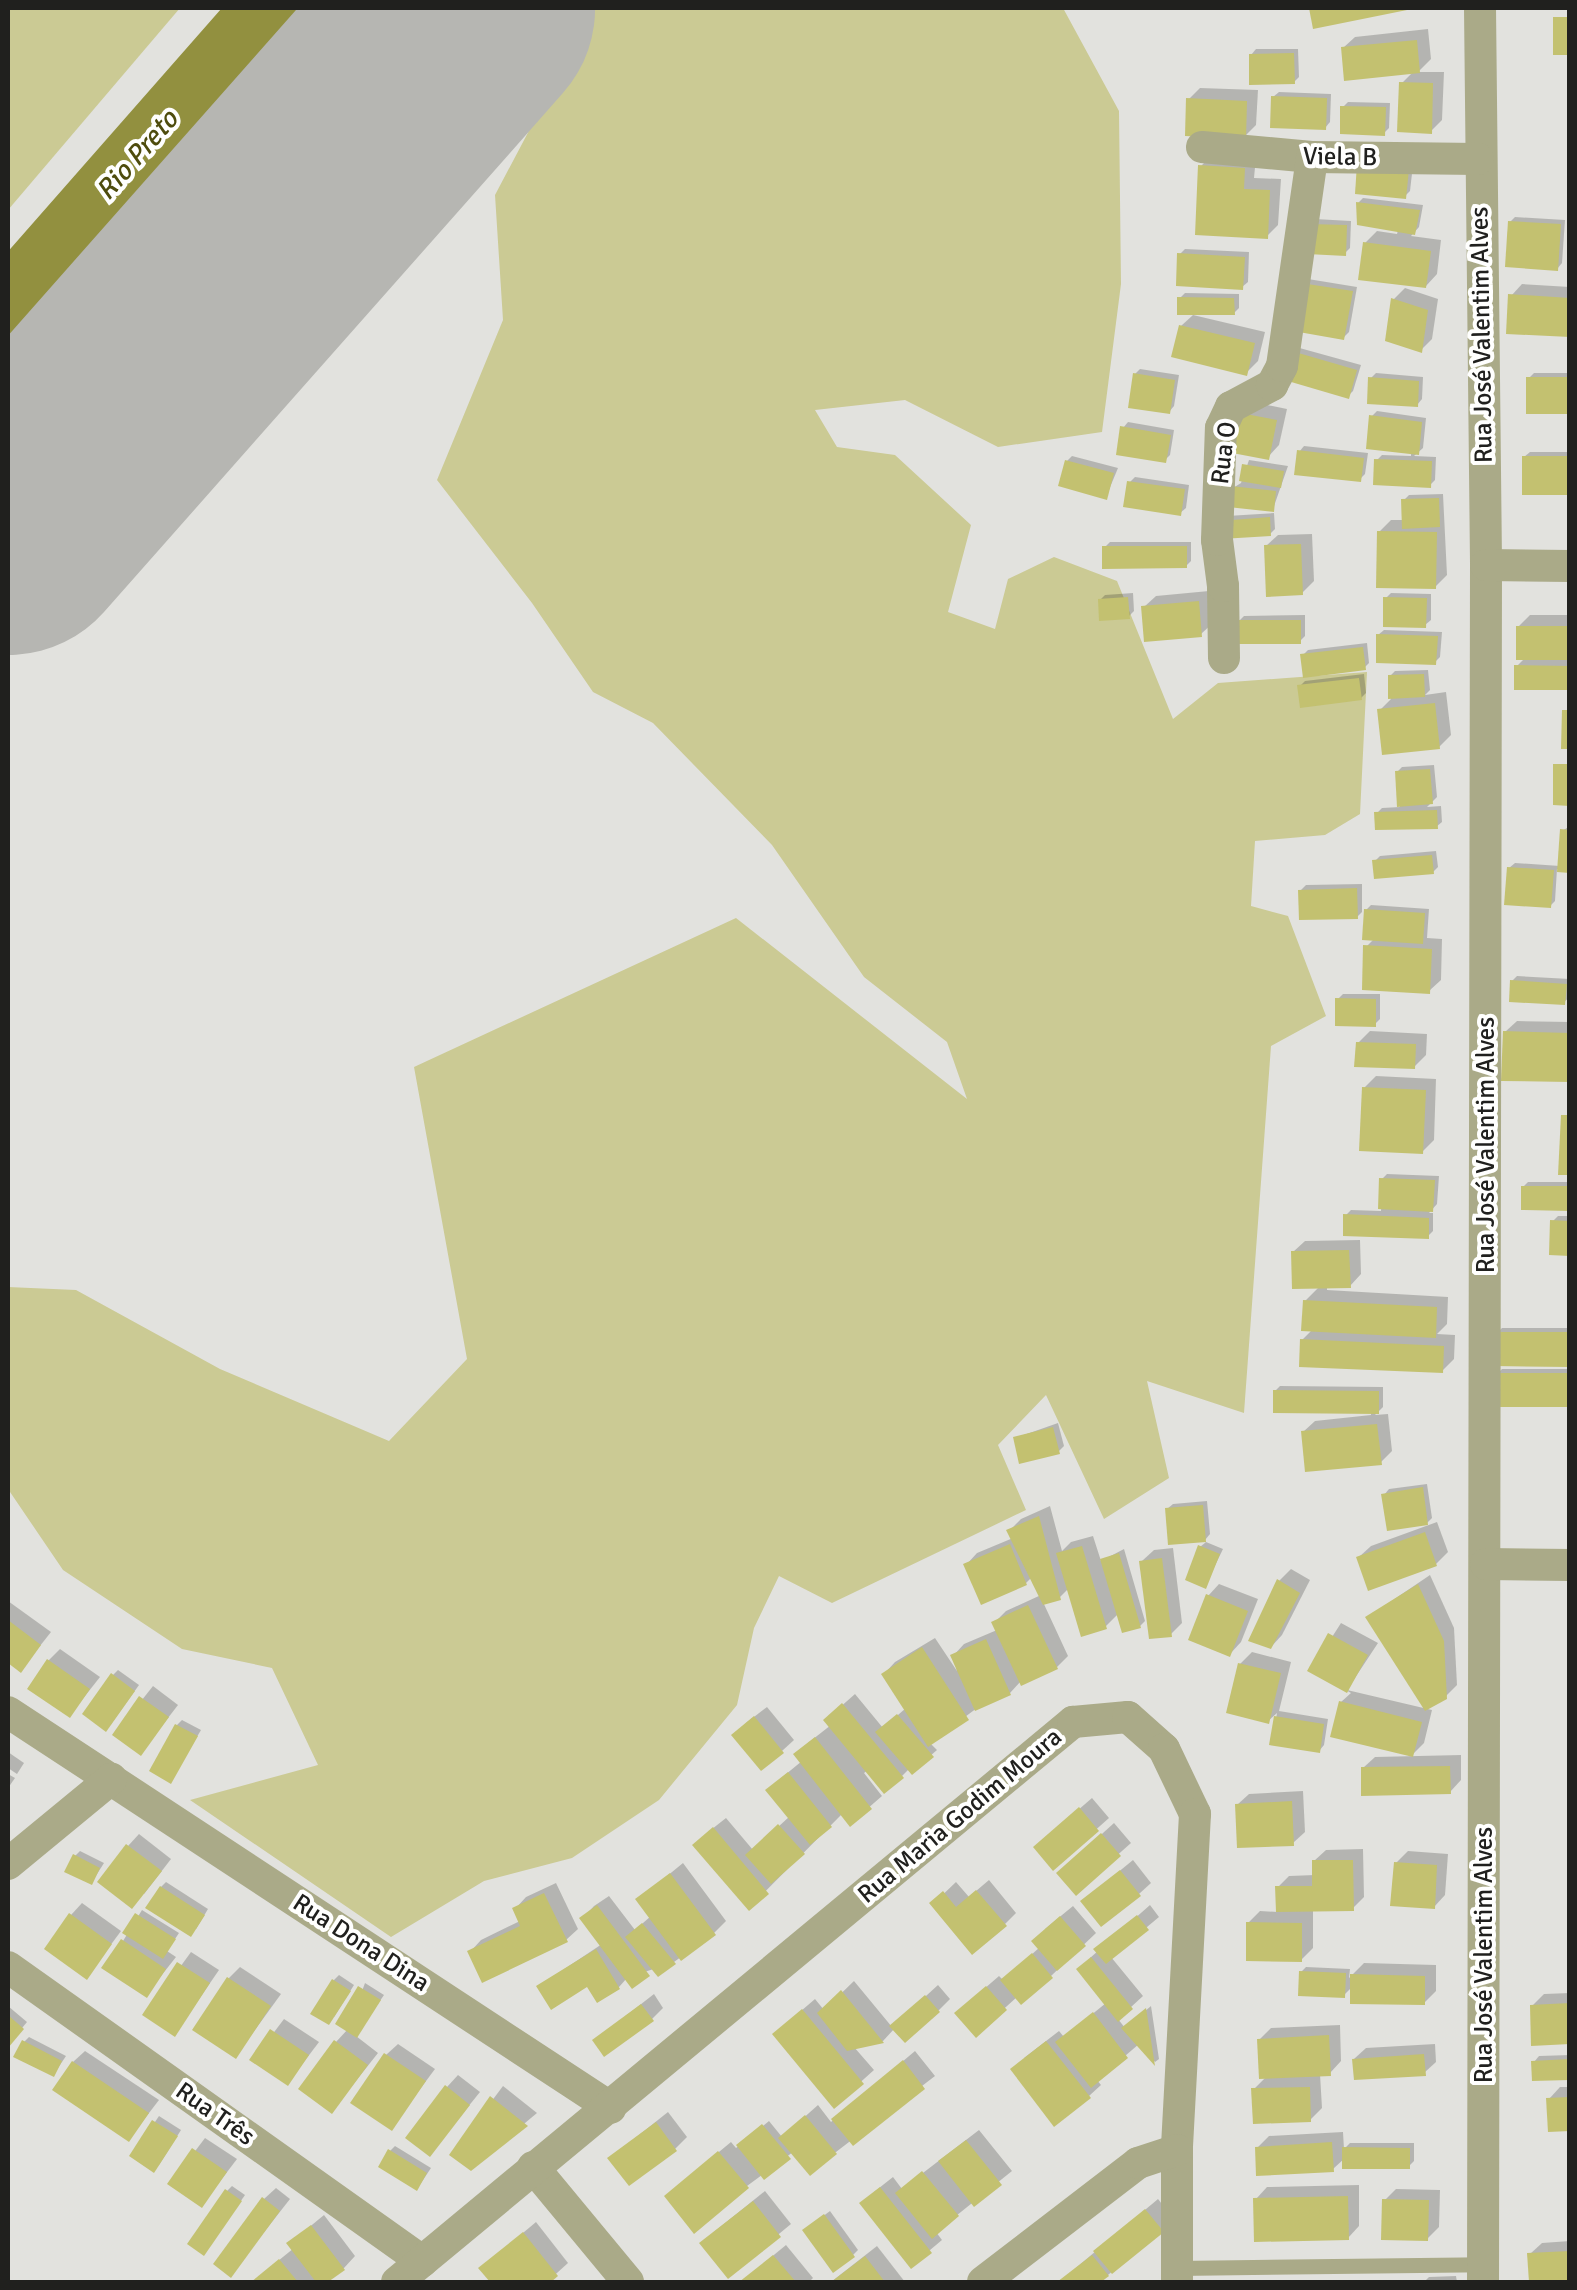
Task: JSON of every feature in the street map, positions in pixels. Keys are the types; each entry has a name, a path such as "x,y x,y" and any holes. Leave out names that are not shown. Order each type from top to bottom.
{"street":[{"name":"Rua José Valentim Alves","path":"1480,8 1478,159 1486,565 1483,2273"},
{"name":"Viela B","path":"1202,147 1312,158 1478,159"},
{"name":"Rua O","path":"1224,658 1223,586 1216,540 1222,428 1231,407 1272,385 1282,366 1312,158"},
{"path":"1486,565 1570,566"},
{"path":"1486,1564 1570,1565"},
{"name":"Rua Dona Dina","path":"8,1712 611,2108"},
{"name":"Rua Maria Godim Moura","path":"410,2272 1073,1722 1128,1717 1164,1749 1194,1814 1177,2150 1177,2275"},
{"path":"8,1864 112,1779"},
{"name":"Rua Três","path":"8,1967 410,2272"},
{"path":"982,2282 1138,2163 1177,2150"},
{"path":"533,2167 628,2282"}],"lane":[{"path":"1177,2275 1483,2273"}],"shaded area":[{"path":"8,8 180,8 8,210"},
{"path":"314,8 378,8 8,441 8,347"},
{"path":"568,8 1063,8 1119,111 1121,284 1102,432 998,447 905,400 815,410 837,447 895,455 971,525 948,612 995,629 1008,579 1054,557 1117,581 1173,719 1218,683 1367,672 1360,814 1325,835 1255,841 1251,906 1288,916 1326,1016 1271,1046 1244,1413 1147,1381 1169,1478 1104,1519 1046,1395 998,1445 1026,1510 832,1603 779,1576 754,1628 737,1705 659,1800 572,1858 484,1881 391,1937 190,1800 318,1765 272,1668 182,1649 63,1570 8,1489 8,1287 76,1290 220,1369 389,1441 467,1359 414,1067 736,918 967,1099 947,1042 864,977 772,845 653,723 593,692 532,603 437,480 503,320 495,195 561,70"}],"building":[{"path":"1309,8 1412,8 1412,9 1313,29"},
{"path":"1553,17 1570,17 1570,55 1553,55"},
{"path":"1417,40 1420,73 1344,81 1341,47"},
{"path":"1294,53 1295,84 1249,85 1249,54"},
{"path":"1399,82 1433,83 1432,134 1397,132"},
{"path":"1271,96 1327,98 1326,130 1270,128"},
{"path":"1186,98 1247,101 1246,139 1185,136"},
{"path":"1340,106 1386,107 1385,136 1340,134"},
{"path":"1357,164 1409,169 1406,199 1355,194"},
{"path":"1198,165 1245,168 1244,189 1270,190 1268,239 1195,235"},
{"path":"1356,202 1420,210 1415,235 1357,225"},
{"path":"1508,221 1561,224 1558,271 1505,267"},
{"path":"1308,224 1347,225 1346,256 1307,254"},
{"path":"1363,242 1431,251 1426,288 1358,280"},
{"path":"1177,253 1245,257 1243,290 1176,286"},
{"path":"1301,283 1353,291 1344,340 1293,331"},
{"path":"1508,294 1570,298 1570,337 1506,334"},
{"path":"1177,297 1234,298 1235,315 1177,315"},
{"path":"1391,298 1428,310 1422,353 1385,341"},
{"path":"1179,325 1255,343 1247,376 1171,357"},
{"path":"1288,350 1357,370 1349,399 1281,379"},
{"path":"1133,373 1175,380 1170,414 1128,408"},
{"path":"1368,377 1419,381 1418,407 1367,404"},
{"path":"1526,377 1570,377 1570,414 1526,414"},
{"path":"1235,412 1277,420 1269,460 1227,452"},
{"path":"1369,415 1422,422 1419,455 1366,449"},
{"path":"1120,426 1171,435 1166,463 1116,455"},
{"path":"1297,450 1364,458 1361,482 1294,475"},
{"path":"1522,456 1570,456 1570,495 1522,495"},
{"path":"1374,459 1432,461 1431,488 1373,485"},
{"path":"1065,460 1114,473 1107,500 1058,486"},
{"path":"1242,464 1284,471 1281,488 1239,481"},
{"path":"1127,481 1185,489 1181,516 1123,507"},
{"path":"1230,486 1276,491 1274,512 1228,507"},
{"path":"1439,498 1440,527 1402,529 1401,499"},
{"path":"1270,517 1271,536 1221,539 1219,521"},
{"path":"1377,531 1437,532 1436,589 1376,588"},
{"path":"1301,544 1303,595 1266,597 1264,545"},
{"path":"1102,546 1187,546 1187,568 1102,569"},
{"path":"1128,597 1130,619 1099,621 1098,599"},
{"path":"1383,597 1427,598 1426,628 1383,627"},
{"path":"1199,601 1202,637 1144,642 1141,606"},
{"path":"1237,620 1301,620 1301,644 1237,644"},
{"path":"1516,626 1570,626 1570,660 1516,660"},
{"path":"1376,634 1438,636 1436,665 1376,663"},
{"path":"1363,647 1366,670 1303,678 1300,654"},
{"path":"1514,665 1570,666 1570,690 1514,690"},
{"path":"1424,674 1425,697 1388,699 1388,675"},
{"path":"1359,678 1362,700 1300,708 1297,685"},
{"path":"1435,703 1440,749 1382,755 1377,709"},
{"path":"1562,710 1570,710 1570,749 1561,749"},
{"path":"1553,764 1570,764 1570,806 1553,805"},
{"path":"1430,769 1433,804 1397,807 1395,771"},
{"path":"1437,810 1438,829 1375,830 1374,812"},
{"path":"1560,829 1570,830 1570,873 1557,872"},
{"path":"1432,855 1434,874 1374,879 1372,860"},
{"path":"1507,867 1554,870 1551,908 1504,905"},
{"path":"1357,888 1358,919 1299,920 1298,890"},
{"path":"1364,909 1425,913 1423,944 1362,940"},
{"path":"1363,945 1432,949 1430,994 1362,990"},
{"path":"1510,980 1567,984 1565,1005 1509,1002"},
{"path":"1335,998 1376,999 1376,1027 1335,1026"},
{"path":"1503,1031 1570,1033 1570,1082 1501,1081"},
{"path":"1356,1042 1416,1044 1415,1069 1354,1067"},
{"path":"1362,1087 1426,1090 1423,1154 1359,1151"},
{"path":"1561,1115 1570,1115 1570,1175 1558,1175"},
{"path":"1379,1178 1435,1180 1433,1212 1378,1209"},
{"path":"1521,1186 1570,1186 1570,1211 1521,1210"},
{"path":"1343,1214 1429,1218 1429,1239 1343,1236"},
{"path":"1550,1220 1570,1221 1570,1256 1549,1255"},
{"path":"1349,1250 1351,1288 1292,1289 1291,1251"},
{"path":"1303,1300 1437,1307 1436,1338 1301,1331"},
{"path":"1494,1332 1570,1332 1570,1367 1494,1366"},
{"path":"1300,1339 1444,1346 1443,1373 1299,1367"},
{"path":"1495,1373 1570,1373 1570,1407 1494,1407"},
{"path":"1273,1390 1379,1391 1379,1414 1273,1413"},
{"path":"1377,1424 1382,1465 1305,1472 1301,1431"},
{"path":"1053,1427 1060,1454 1019,1464 1013,1437"},
{"path":"1423,1487 1428,1525 1387,1531 1381,1494"},
{"path":"1203,1505 1206,1542 1168,1545 1165,1508"},
{"path":"1039,1516 1061,1600 1043,1605 1006,1530"},
{"path":"1425,1532 1437,1566 1368,1591 1356,1557"},
{"path":"1010,1544 1027,1585 981,1605 963,1564"},
{"path":"1198,1545 1220,1554 1206,1589 1185,1580"},
{"path":"1082,1546 1107,1629 1081,1637 1056,1553"},
{"path":"1119,1553 1141,1628 1122,1633 1100,1559"},
{"path":"1162,1558 1172,1637 1149,1639 1139,1561"},
{"path":"1277,1579 1300,1593 1271,1649 1248,1641"},
{"path":"1418,1584 1444,1641 1447,1699 1425,1711 1365,1617"},
{"path":"1206,1594 1248,1611 1230,1657 1188,1640"},
{"path":"1028,1605 1058,1669 1021,1686 991,1622"},
{"path":"8,1620 41,1645 21,1673 8,1663"},
{"path":"1328,1633 1368,1655 1347,1693 1307,1671"},
{"path":"986,1639 1011,1695 975,1711 950,1655"},
{"path":"922,1647 969,1720 928,1747 881,1674"},
{"path":"47,1659 90,1689 70,1718 27,1689"},
{"path":"1238,1663 1281,1673 1269,1724 1226,1713"},
{"path":"111,1673 135,1691 106,1732 82,1714"},
{"path":"139,1696 169,1717 141,1756 112,1735"},
{"path":"1339,1701 1422,1722 1413,1757 1330,1737"},
{"path":"842,1703 904,1778 884,1794 823,1720"},
{"path":"897,1714 934,1757 912,1775 875,1732"},
{"path":"754,1716 784,1753 761,1771 731,1735"},
{"path":"1274,1716 1324,1724 1320,1753 1269,1745"},
{"path":"175,1724 198,1736 171,1784 149,1771"},
{"path":"815,1737 872,1809 850,1827 793,1754"},
{"path":"1450,1766 1451,1794 1361,1796 1361,1767"},
{"path":"788,1772 832,1827 810,1845 765,1790"},
{"path":"1292,1801 1294,1846 1237,1848 1235,1804"},
{"path":"1079,1807 1099,1831 1053,1871 1033,1847"},
{"path":"778,1824 805,1854 771,1884 745,1855"},
{"path":"713,1827 769,1894 749,1911 692,1845"},
{"path":"1101,1833 1121,1856 1076,1896 1056,1873"},
{"path":"126,1844 162,1871 132,1909 97,1882"},
{"path":"73,1854 100,1868 92,1885 64,1872"},
{"path":"1312,1860 1353,1860 1354,1911 1276,1912 1275,1886 1312,1886"},
{"path":"1394,1862 1437,1865 1435,1909 1390,1906"},
{"path":"1120,1870 1141,1896 1101,1927 1080,1901"},
{"path":"670,1873 716,1935 681,1961 635,1899"},
{"path":"160,1886 205,1915 191,1937 145,1908"},
{"path":"976,1890 1007,1926 972,1955 929,1903 943,1891 956,1907"},
{"path":"544,1893 568,1942 482,1983 467,1951 520,1926 512,1908"},
{"path":"597,1905 650,1976 632,1989 579,1918"},
{"path":"69,1913 112,1944 87,1980 44,1949"},
{"path":"135,1913 176,1939 163,1959 122,1933"},
{"path":"1137,1915 1149,1930 1106,1964 1093,1949"},
{"path":"1060,1916 1086,1946 1057,1971 1031,1941"},
{"path":"1246,1922 1302,1923 1302,1962 1246,1961"},
{"path":"642,1923 676,1964 658,1977 625,1937"},
{"path":"121,1939 166,1969 147,1998 101,1968"},
{"path":"596,1949 620,1989 597,2003 587,1987 551,2010 536,1986"},
{"path":"1032,1953 1053,1978 1021,2005 1000,1980"},
{"path":"1091,1957 1133,2009 1118,2022 1076,1969"},
{"path":"177,1962 210,1983 175,2037 142,2015"},
{"path":"1299,1971 1346,1973 1345,1998 1298,1996"},
{"path":"1350,1974 1425,1976 1425,2005 1350,2004"},
{"path":"227,1977 271,2006 236,2059 192,2030"},
{"path":"332,1979 351,1991 329,2025 310,2014"},
{"path":"358,1986 381,2000 357,2038 335,2024"},
{"path":"986,1986 1007,2010 976,2038 954,2013"},
{"path":"841,1990 884,2043 847,2051 817,2013"},
{"path":"925,1995 940,2012 905,2043 889,2026"},
{"path":"1570,2003 1570,2044 1531,2046 1530,2005"},
{"path":"641,2004 654,2021 604,2057 592,2040"},
{"path":"1146,2008 1155,2066 1121,2028"},
{"path":"802,2009 864,2084 834,2109 772,2034"},
{"path":"1093,2012 1128,2058 1091,2088 1055,2042"},
{"path":"8,2015 24,2029 8,2048"},
{"path":"270,2029 309,2055 288,2086 249,2060"},
{"path":"1329,2035 1331,2076 1259,2079 1257,2039"},
{"path":"22,2040 62,2061 54,2077 13,2057"},
{"path":"334,2040 368,2065 332,2114 298,2089"},
{"path":"1046,2041 1091,2098 1054,2127 1010,2069"},
{"path":"384,2053 426,2081 392,2131 350,2103"},
{"path":"1424,2054 1426,2076 1354,2080 1352,2059"},
{"path":"1570,2059 1570,2080 1532,2081 1531,2061"},
{"path":"903,2060 925,2089 853,2146 831,2119"},
{"path":"72,2061 149,2113 129,2142 52,2090"},
{"path":"445,2085 470,2105 430,2157 405,2138"},
{"path":"1310,2087 1311,2122 1253,2124 1251,2088"},
{"path":"490,2096 528,2126 471,2171 449,2155"},
{"path":"1570,2097 1570,2131 1548,2132 1546,2098"},
{"path":"805,2115 837,2154 810,2176 778,2138"},
{"path":"152,2120 178,2136 154,2173 129,2156"},
{"path":"656,2122 677,2151 629,2186 607,2158"},
{"path":"762,2124 791,2159 764,2180 736,2145"},
{"path":"966,2140 1002,2185 974,2207 938,2161"},
{"path":"1332,2142 1334,2172 1256,2176 1255,2147"},
{"path":"1342,2147 1410,2148 1410,2169 1342,2169"},
{"path":"192,2148 227,2172 202,2208 167,2184"},
{"path":"388,2149 427,2173 417,2191 378,2167"},
{"path":"718,2151 749,2188 694,2234 664,2196"},
{"path":"922,2171 959,2216 932,2239 895,2193"},
{"path":"880,2187 932,2253 911,2269 859,2203"},
{"path":"225,2189 242,2201 204,2256 187,2244"},
{"path":"1348,2196 1349,2240 1254,2242 1253,2198"},
{"path":"262,2197 280,2211 231,2278 213,2264"},
{"path":"1382,2199 1429,2200 1428,2241 1381,2240"},
{"path":"753,2201 781,2237 728,2279 699,2243"},
{"path":"1145,2209 1164,2232 1112,2274 1093,2251"},
{"path":"824,2214 855,2257 833,2273 802,2230"},
{"path":"311,2225 345,2270 328,2282 316,2282 286,2243"},
{"path":"523,2232 558,2276 551,2282 490,2282 478,2268"},
{"path":"1570,2251 1570,2280 1529,2282 1527,2253"},
{"path":"773,2255 796,2282 739,2282"},
{"path":"1092,2255 1109,2276 1101,2282 1057,2282"},
{"path":"865,2256 885,2282 831,2282"},
{"path":"279,2259 298,2282 251,2282"}],"waterway":[{"name":"Rio Preto","path":"8,303 267,8"}],"runway":[{"path":"8,527 467,8"}]}
